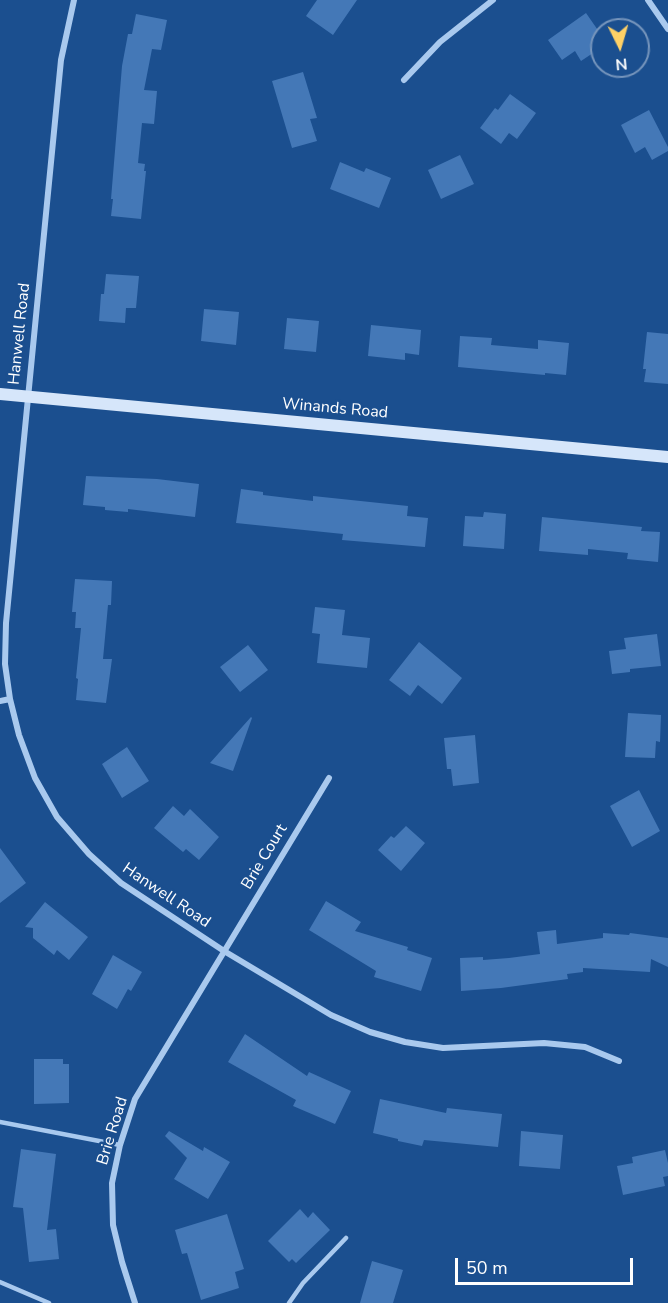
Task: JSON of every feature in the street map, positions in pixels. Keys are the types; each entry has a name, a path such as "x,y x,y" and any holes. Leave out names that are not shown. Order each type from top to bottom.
{"street":[{"name":"Hanwell Road","path":"74,0 61,60 6,623 5,664 10,699 19,735 35,778 57,817 89,854 121,883 224,951 331,1015 370,1032 405,1042 443,1048 544,1043 585,1047 619,1061"},
{"path":"404,80 440,42 493,0"},
{"path":"648,0 668,29"},
{"name":"Winands Road","path":"0,393 668,457"},
{"path":"0,701 10,699"},
{"name":"Brie Court","path":"224,951 329,778"},
{"name":"Brie Road","path":"133,1303 113,1225 112,1183 120,1145 135,1099 224,951"}],"lane":[{"path":"0,1122 120,1145"},
{"path":"289,1303 303,1283 346,1238"},
{"path":"0,1282 49,1303"}],"building":[{"path":"317,0 357,0 333,35 306,16"},
{"path":"586,13 590,19 590,55 581,61 575,51 562,60 548,40"},
{"path":"136,14 167,20 161,50 152,49 144,90 157,91 154,124 142,123 138,163 145,164 144,171 146,171 141,219 111,216 122,66 128,34 132,34"},
{"path":"303,72 317,118 310,119 317,141 292,148 272,81"},
{"path":"510,94 536,113 517,139 509,133 501,144 480,128 495,108 498,110"},
{"path":"649,110 668,147 668,151 652,160 645,147 635,153 621,125"},
{"path":"460,155 474,184 441,199 428,170"},
{"path":"340,162 364,172 366,168 391,178 379,208 330,189"},
{"path":"106,274 139,276 136,308 126,308 125,323 99,321 101,294 104,294"},
{"path":"204,309 239,312 236,345 201,341"},
{"path":"287,318 319,321 316,352 284,349"},
{"path":"371,325 421,330 419,355 405,353 405,360 368,356"},
{"path":"647,332 668,334 668,384 644,382"},
{"path":"460,336 492,338 491,345 538,349 538,340 569,343 566,375 458,367"},
{"path":"86,476 157,479 199,484 195,517 128,509 128,512 105,510 105,507 83,505"},
{"path":"241,489 263,492 263,495 313,501 313,496 408,506 407,516 428,518 425,547 342,540 343,534 236,523"},
{"path":"484,512 506,514 504,549 463,546 465,516 483,517"},
{"path":"542,517 642,527 641,531 660,532 658,562 627,559 628,553 588,549 588,555 539,551"},
{"path":"75,579 112,581 103,659 112,659 106,703 76,700 81,628 75,628 76,612 72,612"},
{"path":"315,607 345,610 342,635 370,638 367,668 317,663 320,634 312,633"},
{"path":"657,634 661,666 630,669 630,672 612,674 609,651 626,649 624,638"},
{"path":"419,642 462,678 442,704 418,685 410,696 389,680"},
{"path":"248,645 268,670 240,692 220,667"},
{"path":"628,713 661,715 660,742 656,741 655,758 625,757"},
{"path":"251,717 233,771 210,763"},
{"path":"475,735 479,783 453,786 451,769 447,769 444,738"},
{"path":"127,747 149,781 122,798 102,764"},
{"path":"639,790 660,831 632,847 610,806"},
{"path":"173,806 184,816 190,809 219,837 199,860 186,849 183,852 154,828"},
{"path":"406,826 425,843 401,871 378,850 391,836 394,838"},
{"path":"0,848 26,883 0,903"},
{"path":"326,901 361,922 355,931 408,947 407,950 432,958 421,991 374,977 376,971 309,930"},
{"path":"45,902 88,937 69,960 57,950 54,955 33,938 33,928 25,927"},
{"path":"556,930 557,944 603,938 603,933 629,935 630,933 668,938 668,967 651,959 650,972 583,968 583,972 567,974 568,979 461,991 460,958 483,957 483,960 540,954 537,932"},
{"path":"113,955 142,972 131,991 128,989 117,1009 92,994"},
{"path":"245,1034 307,1076 309,1072 351,1091 335,1124 293,1106 296,1100 228,1062"},
{"path":"34,1059 63,1059 63,1064 69,1064 69,1103 34,1104"},
{"path":"380,1099 446,1113 447,1108 502,1114 498,1147 424,1140 422,1146 373,1133"},
{"path":"169,1131 203,1151 204,1147 230,1162 208,1199 174,1179 187,1158 165,1136"},
{"path":"521,1131 563,1135 560,1169 519,1166"},
{"path":"21,1149 56,1154 47,1230 56,1229 59,1259 29,1262 23,1208 13,1207"},
{"path":"665,1150 668,1176 663,1177 665,1186 623,1195 617,1166 633,1163 632,1157"},
{"path":"300,1209 308,1218 313,1212 330,1230 296,1263 292,1259 289,1262 268,1241"},
{"path":"227,1214 244,1269 235,1272 239,1288 201,1300 187,1253 182,1254 175,1230"},
{"path":"372,1261 403,1270 393,1303 360,1303"}]}
